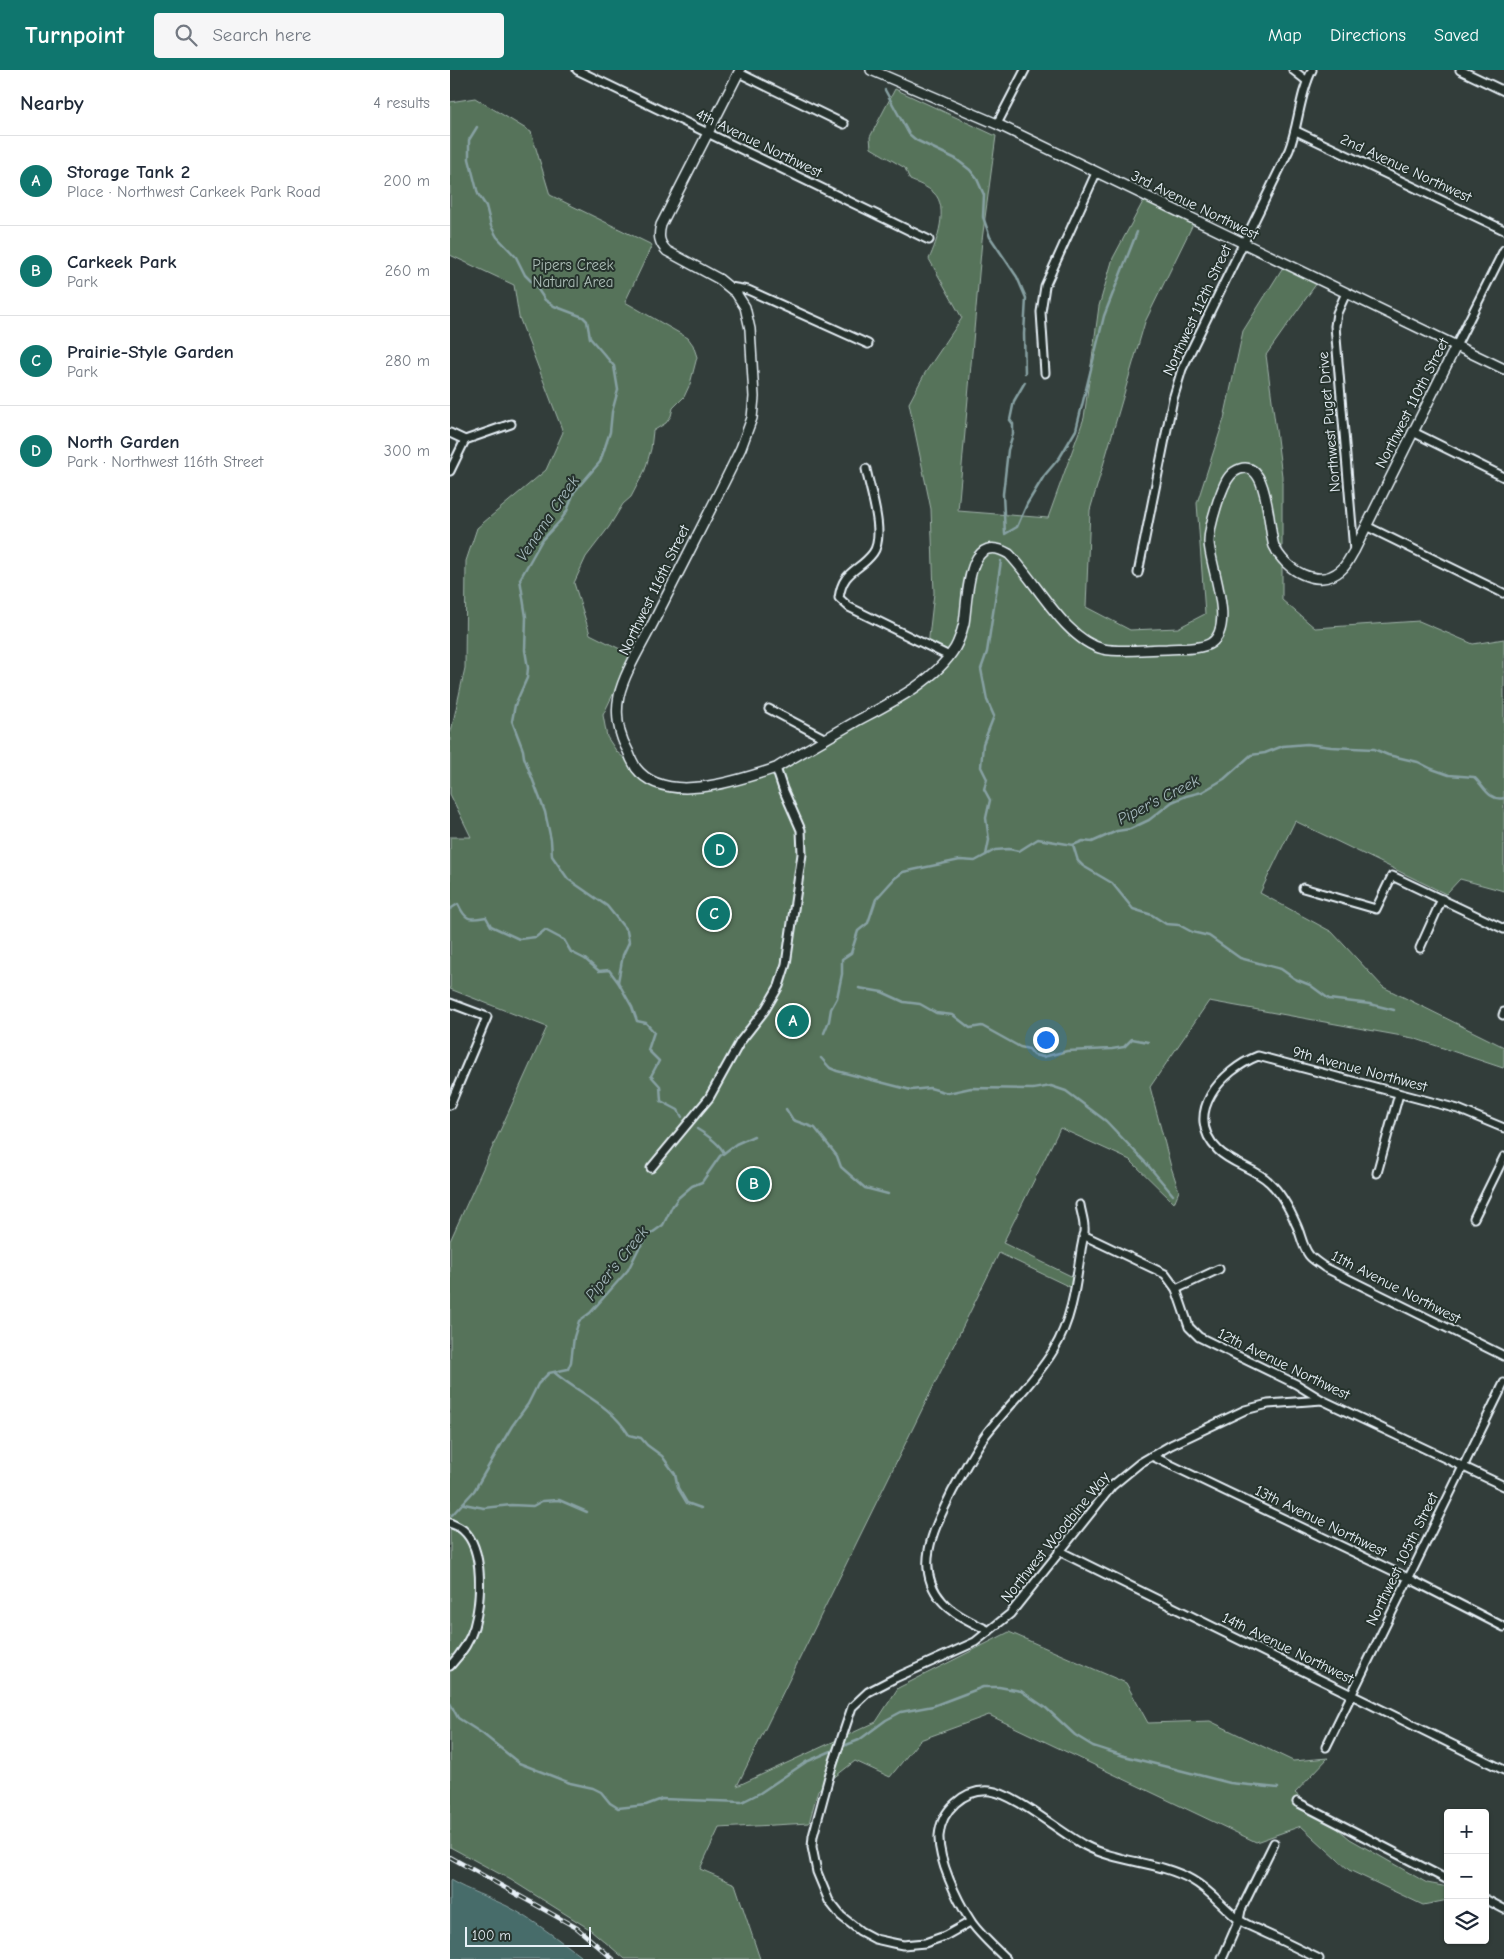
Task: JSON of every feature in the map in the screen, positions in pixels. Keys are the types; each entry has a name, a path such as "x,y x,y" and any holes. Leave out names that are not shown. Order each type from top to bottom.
{"street":[{"name":"4th Avenue Northwest","path":"577,70 929,240"},
{"name":"3rd Avenue Northwest","path":"871,70 997,124 1504,369"},
{"path":"997,124 1025,70"},
{"path":"1293,70 1307,81"},
{"name":"Northwest 112th Street","path":"1138,573 1172,398 1182,369 1289,150 1296,132 1299,106 1312,70"},
{"path":"1460,70 1504,91"},
{"path":"844,124 739,72 659,232 663,248 669,253 719,279 730,287 748,290 868,344"},
{"name":"2nd Avenue Northwest","path":"1296,132 1504,230"},
{"path":"1045,373 1041,312 1045,286 1096,172"},
{"name":"Northwest 110th Street","path":"1343,568 1354,551 1504,250"},
{"name":"Northwest 116th Street","path":"730,287 743,303 750,329 754,386 752,418 741,448 622,687 618,702 618,722 622,738 637,769 654,781 668,787 692,788 776,768 903,695 932,674 955,648 962,629 971,568 980,556 992,548 1009,554 1066,626 1083,641 1092,646 1111,650 1130,650 1202,646 1212,642 1218,635 1222,622 1220,599 1209,540 1213,516 1226,482 1234,472 1239,470 1248,470 1259,478 1266,498 1273,544 1287,564 1306,576 1317,579 1329,577 1343,568"},
{"name":"Northwest Puget Drive","path":"1346,293 1337,313 1335,326 1354,551"},
{"path":"450,433 465,440 511,424"},
{"path":"1413,432 1504,477"},
{"path":"450,471 465,440"},
{"path":"866,469 878,529 877,544 868,558 846,578 839,598 849,607 949,656"},
{"path":"1366,526 1503,592"},
{"path":"768,709 826,739"},
{"path":"651,1168 709,1098 740,1042 765,1010 779,986 786,964 802,854 801,830 783,790 776,768"},
{"path":"1303,888 1376,909 1392,876 1504,929"},
{"path":"1420,948 1442,899"},
{"path":"450,1003 487,1016 450,1105"},
{"name":"9th Avenue Northwest","path":"1216,1086 1230,1071 1258,1056 1458,1109 1504,1128"},
{"name":"11th Avenue Northwest","path":"1216,1086 1206,1103 1204,1120 1208,1136 1227,1157 1251,1169 1270,1182 1297,1225 1302,1243 1310,1256 1324,1267 1504,1356"},
{"path":"1377,1173 1399,1094"},
{"path":"1474,1218 1504,1157"},
{"path":"989,1631 947,1607 937,1595 928,1570 930,1543 938,1520 974,1451 1044,1364 1060,1338 1072,1302 1083,1235 1084,1228 1080,1205"},
{"name":"12th Avenue Northwest","path":"1083,1235 1159,1270 1170,1279 1176,1289 1189,1327 1199,1337 1296,1384 1322,1400 1504,1486"},
{"path":"1176,1289 1219,1269"},
{"name":"Northwest 105th Street","path":"1326,1747 1504,1383"},
{"name":"Northwest Woodbine Way","path":"970,1922 935,1940 903,1944 883,1941 866,1935 841,1916 825,1893 817,1872 812,1847 813,1836 830,1772 852,1707 857,1700 868,1692 895,1678 965,1648 989,1631 1016,1608 1059,1551 1120,1478 1152,1456 1227,1418 1256,1406 1322,1400"},
{"name":"13th Avenue Northwest","path":"1152,1456 1408,1578 1504,1627"},
{"path":"450,1522 464,1531 473,1546 479,1568 480,1596 474,1628 460,1655 450,1666"},
{"name":"14th Avenue Northwest","path":"1059,1551 1504,1770"},
{"path":"1006,1959 970,1922 947,1875 940,1849 941,1826 948,1810 956,1802 976,1791 1001,1793 1015,1800 1067,1836 1087,1847 1160,1867 1192,1880 1210,1893 1239,1920 1319,1959"},
{"path":"1297,1802 1444,1878"},
{"path":"1222,1959 1239,1920 1241,1910 1274,1843"},
{"path":"1489,1901 1504,1909"}],"green space":[{"name":"Pipers Creek Natural Area","path":"895,89 996,136 982,240 958,511 1048,518 1084,418 1099,306 1113,258 1146,196 1195,220 1145,322 1090,510 1086,607 1130,630 1178,628 1205,614 1197,503 1224,419 1243,331 1285,264 1319,280 1266,355 1282,476 1282,600 1315,628 1419,621 1473,644 1504,639 1504,891 1460,879 1446,894 1295,821 1260,893 1332,932 1383,987 1504,1047 1504,1066 1503,1068 1413,1038 1209,1001 1150,1087 1179,1191 1174,1203 1130,1160 1060,1128 1003,1243 1073,1277 1072,1288 999,1253 737,1786 876,1722 898,1688 1009,1632 1126,1683 1148,1723 1210,1721 1293,1761 1328,1758 1295,1793 1350,1839 1427,1883 1444,1886 1444,1901 1423,1905 1349,1870 1301,1826 1256,1842 989,1715 920,1740 890,1777 855,1761 818,1790 809,1823 719,1828 700,1869 735,1884 760,1959 625,1959 591,1930 511,1880 450,1847 450,1241 547,1027 450,989 450,837 471,837 450,794 450,736 465,668 466,561 477,528 546,470 563,432 519,317 514,285 450,255 450,102 475,98 531,132 550,195 652,245 625,302 688,338 693,345 697,357 690,384 684,397 673,408 671,416 666,423 653,431 651,449 645,470 631,497 623,504 609,527 586,557 574,583 590,634 632,655 603,715 607,737 617,752 644,775 680,789 776,768 903,695 949,657 928,646 934,593 931,509 909,403 925,373 962,318 929,259 940,225 941,207 938,199 929,189 910,180 905,168 871,148 870,137"}],"water":[{"path":"450,1880 507,1906 546,1931 584,1959 450,1959"}],"waterway":[{"path":"885,90 909,134 916,140 956,159 970,170 977,179 984,195 983,217 990,237 1017,277 1026,298 1024,334 1025,373"},
{"name":"Venema Creek","path":"477,127 469,140 469,159 478,194 486,206 491,226 497,237 516,257 525,275 535,285 545,300 554,306 583,317 587,321 590,338 614,366 618,390 612,412 610,432 600,462 574,492 567,511 542,540 520,579 526,617 525,650 528,668 527,678 515,705 512,721 545,812 551,840 552,856 568,879 607,906 627,931 629,942 623,955 618,982 632,1007 637,1021 646,1023 654,1032 648,1050 659,1061 651,1076 660,1086 661,1101 678,1110 682,1117"},
{"path":"1025,382 1014,401 1010,420 1013,424 1013,434 1008,450 1003,494 1005,534 1017,527 1027,504 1044,476 1060,457 1076,430 1104,316 1137,232"},
{"path":"986,855 989,840 986,818 990,800 984,789 987,779 981,767 983,744 994,716 987,700 981,669 987,652 1001,561"},
{"name":"Piper's Creek","path":"824,1033 831,1009 837,998 842,974 842,959 851,953 858,931 868,923 876,899 903,872 960,860 975,861 995,850 1009,849 1019,851 1038,839 1073,845 1083,841 1092,842 1117,831 1130,829 1149,820 1172,802 1202,792 1224,779 1251,755 1265,753 1283,746 1307,744 1374,749 1388,755 1418,762 1449,775 1474,777 1494,798 1504,798"},
{"path":"1073,845 1078,861 1112,883 1133,909 1152,915 1166,924 1179,925 1192,932 1209,936 1240,958 1281,969 1295,979 1310,985 1329,999 1370,1004 1394,1010"},
{"path":"450,909 458,904 463,914 469,918 486,917 491,926 519,939 536,937 545,930 564,940 571,952 585,959 599,971 609,970 618,982"},
{"path":"859,988 882,992 904,1002 920,1004 936,1013 953,1015 970,1028 982,1026 1020,1047 1029,1049 1034,1055 1043,1057 1067,1051 1124,1047 1132,1039 1148,1042"},
{"path":"821,1058 830,1068 837,1071 911,1090 930,1088 948,1093 971,1088 1033,1089 1051,1086 1066,1091 1106,1121 1173,1195"},
{"path":"786,1109 793,1120 815,1128 837,1156 841,1167 865,1188 888,1194"},
{"name":"Venema Creek","path":"697,1129 716,1143 724,1153"},
{"name":"Piper's Creek","path":"452,1515 474,1491 512,1426 528,1404 538,1384 549,1373 568,1369 579,1321 590,1313 628,1270 639,1248 649,1235 663,1225 678,1198 692,1186 702,1182 720,1156 736,1144 754,1136"},
{"path":"555,1373 613,1415 629,1435 641,1438 662,1456 675,1474 678,1488 687,1503 701,1508"},
{"path":"464,1504 484,1508 511,1505 533,1506 542,1501 559,1500 587,1512"},
{"path":"841,1747 859,1740 886,1720 901,1712 933,1706 983,1687 999,1687 1021,1691 1046,1708 1075,1735 1093,1746 1124,1756 1230,1783 1278,1788"},
{"path":"450,1703 458,1718 483,1734 519,1763 570,1783 593,1788 601,1792 610,1803 618,1808 646,1805 662,1799 742,1802 760,1793 806,1762 836,1749"}],"railway":[{"path":"450,1857 577,1928 613,1959"}],"place":[{"name":"North Garden","path":"720,850"},
{"name":"Prairie-Style Garden","path":"714,914"},
{"name":"Storage Tank 2","path":"793,1021"},
{"name":"Carkeek Park","path":"754,1184"}]}
